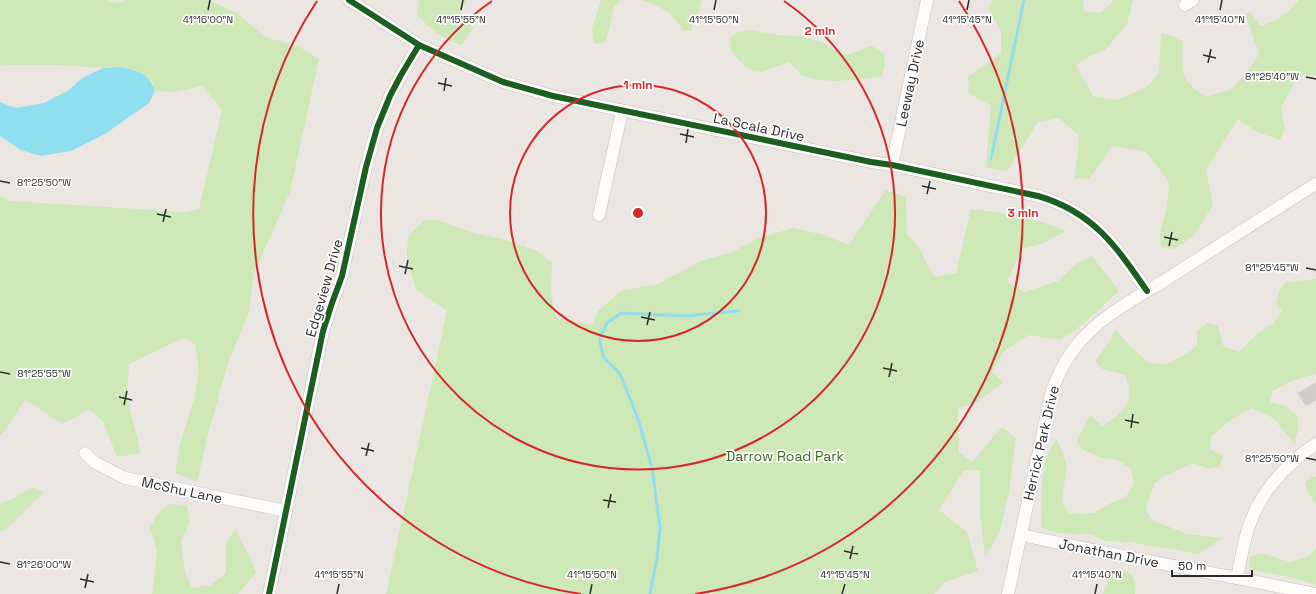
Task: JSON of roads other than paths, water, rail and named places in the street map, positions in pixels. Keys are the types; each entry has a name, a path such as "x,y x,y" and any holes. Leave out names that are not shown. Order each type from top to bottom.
{"street":[{"name":"La Scala Drive","path":"349,0 419,45 503,82 553,96 622,111 892,165 1054,200 1071,208 1087,219 1110,240 1124,257 1147,291"},
{"name":"Leeway Drive","path":"892,165 927,0"},
{"name":"Edgeview Drive","path":"268,594 323,331 342,276 371,147 390,96 400,75 419,45"},
{"path":"599,215 622,111"},
{"name":"Herrick Park Drive","path":"1008,594 1052,390 1059,373 1073,350 1101,321 1316,184"},
{"path":"1237,578 1247,532 1262,498 1279,475 1303,453 1316,444"},
{"name":"McShu Lane","path":"85,453 94,462 125,478 286,511"},
{"name":"Jonathan Drive","path":"1021,535 1316,594"}],"water":[{"path":"120,67 132,69 142,73 149,80 155,91 149,103 105,134 71,151 41,156 21,150 0,136 0,102 15,108 44,103 69,90 82,78 103,68"}],"waterway":[{"path":"991,159 1024,0"},
{"path":"650,594 657,558 660,528 652,468 639,422 631,401 620,374 604,358 600,338 607,323 621,313 687,316 738,311"}],"park label":[{"name":"Darrow Road Park","path":"785,456"}]}
